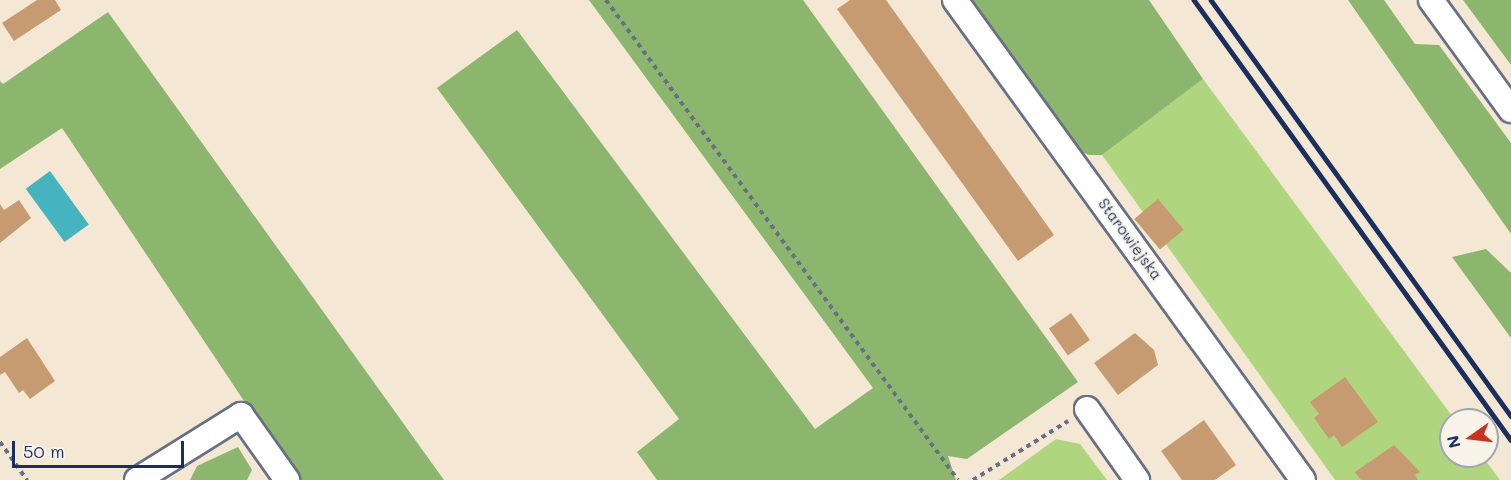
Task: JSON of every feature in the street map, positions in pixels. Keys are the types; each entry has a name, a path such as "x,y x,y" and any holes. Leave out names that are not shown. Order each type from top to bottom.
{"street":[{"name":"Starowiejska","path":"955,0 1303,480"},
{"path":"1431,0 1511,110"},
{"path":"1087,409 1137,480"},
{"path":"137,480 241,415 287,480"}],"path":[{"path":"606,0 958,480"},
{"path":"973,480 1087,409"},
{"path":"0,441 27,480"}],"green space":[{"path":"589,0 803,0 1078,382 967,459 948,456 956,480 657,480 637,452 679,419 437,88 517,30 815,429 873,388"},
{"path":"963,0 1149,0 1203,79 1102,155 1089,155 1072,148"},
{"path":"1348,0 1384,0 1415,44 1439,45 1511,143 1511,234"},
{"path":"1463,0 1511,0 1511,65"},
{"path":"108,12 444,480 301,480 242,398 62,128 0,169 0,81 3,84"},
{"path":"1203,79 1446,408 1439,408 1439,468 1491,468 1500,480 1335,480 1102,155"},
{"path":"1486,249 1511,273 1511,338 1452,257"},
{"path":"1056,439 1080,444 1107,480 999,480"},
{"path":"238,447 252,470 247,480 190,480 197,466"}],"water":[{"path":"50,171 89,224 65,242 26,189"}],"building":[{"path":"37,0 55,0 61,10 14,41 2,23"},
{"path":"850,0 886,0 1054,235 1018,261 837,9"},
{"path":"1158,199 1184,230 1160,250 1134,219"},
{"path":"19,200 31,218 0,243 0,204 4,210"},
{"path":"1071,313 1090,340 1068,356 1049,328"},
{"path":"1135,333 1154,350 1158,365 1118,395 1094,363"},
{"path":"27,338 55,381 30,399 23,390 19,393 5,372 0,375 0,357"},
{"path":"1345,377 1378,422 1342,447 1334,435 1329,439 1314,418 1319,414 1310,402"},
{"path":"1204,420 1236,465 1215,480 1182,480 1161,451"},
{"path":"1394,445 1420,472 1415,475 1418,480 1361,480 1355,472"}],"railway":[{"path":"1194,0 1511,440"},
{"path":"1211,0 1511,416"}]}
